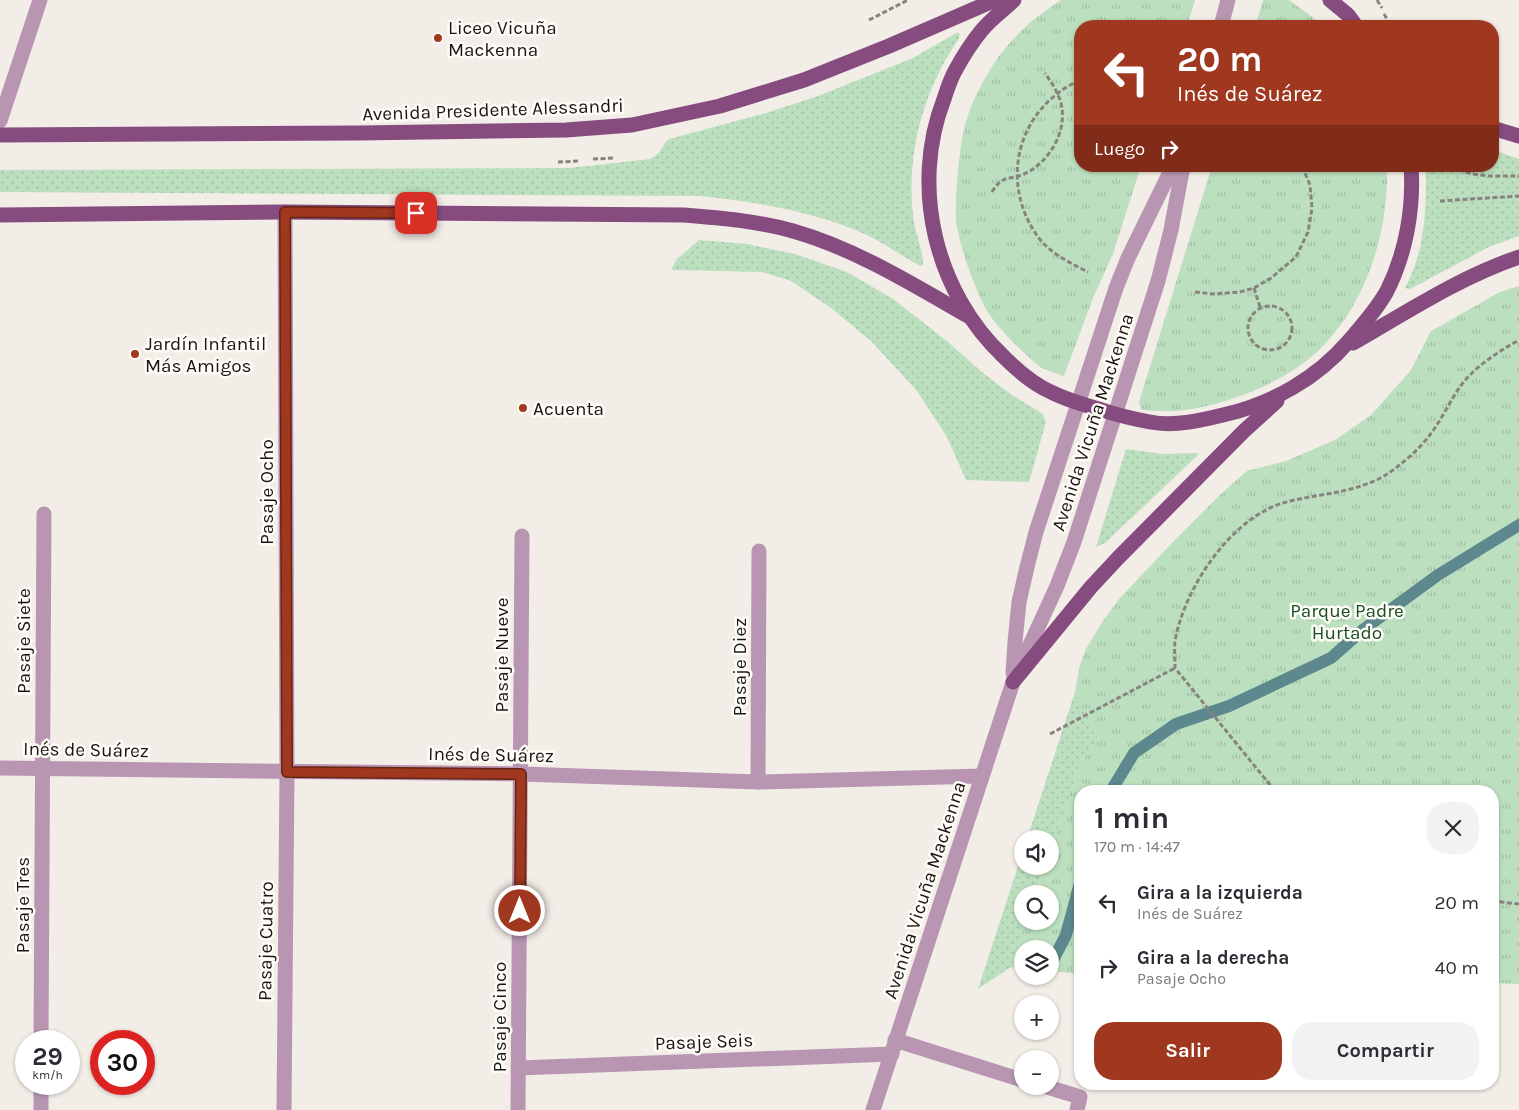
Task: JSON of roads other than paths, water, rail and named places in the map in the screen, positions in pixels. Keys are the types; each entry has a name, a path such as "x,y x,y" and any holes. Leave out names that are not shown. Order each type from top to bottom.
{"main road":[{"name":"Avenida Presidente Alessandri","path":"0,135 121,136 574,130 632,125 720,106 795,83 889,46 995,0"},
{"path":"1014,0 982,29 954,72 936,120 928,171 931,222 945,271 968,316 992,346 1018,370 1049,392 1078,404 1152,423 1195,422 1246,410 1288,392"},
{"path":"1330,0 1351,20"},
{"path":"1340,0 1351,20"},
{"path":"1499,130 1519,136"},
{"path":"1013,682 1090,588 1123,552 1244,431 1288,392 1317,371 1343,348 1366,322 1386,291 1400,257 1409,221 1411,172"},
{"path":"0,215 285,212 684,215 725,218 793,231 827,242 864,258 968,316"},
{"path":"1343,348 1461,282 1493,266 1519,257"}],"street":[{"path":"0,121 40,0"},
{"path":"1223,20 1228,0"},
{"name":"Avenida Vicuña Mackenna","path":"1013,682 1017,618 1027,567 1116,288 1132,250 1170,172"},
{"name":"Avenida Vicuña Mackenna","path":"873,1110 1013,682 1074,542 1158,282 1171,230 1182,172"},
{"name":"Pasaje Ocho","path":"285,212 287,772"},
{"name":"Pasaje Siete","path":"43,769 44,514"},
{"name":"Pasaje Nueve","path":"521,774 522,536"},
{"name":"Pasaje Diez","path":"758,782 759,551"},
{"name":"Inés de Suárez","path":"0,768 521,774 758,782 982,776"},
{"name":"Pasaje Tres","path":"41,1030 43,769"},
{"name":"Pasaje Cuatro","path":"284,1110 287,772"},
{"name":"Pasaje Cinco","path":"518,1110 521,774"},
{"name":"Pasaje Seis","path":"519,1068 894,1047 1014,1078"},
{"path":"1059,1091 1080,1097 1077,1110"},
{"path":"41,1095 41,1110"}],"waterway":[{"path":"1115,785 1134,753 1176,724 1229,706 1331,658 1364,629 1438,575 1519,525"},
{"path":"1059,949 1066,935 1074,905"}],"place":[{"name":"Liceo Vicuña Mackenna","path":"438,38"},
{"name":"Jardín Infantil Más Amigos","path":"135,354"},
{"name":"Acuenta","path":"523,408"}],"park label":[{"name":"Parque Padre Hurtado","path":"1347,621"}]}
